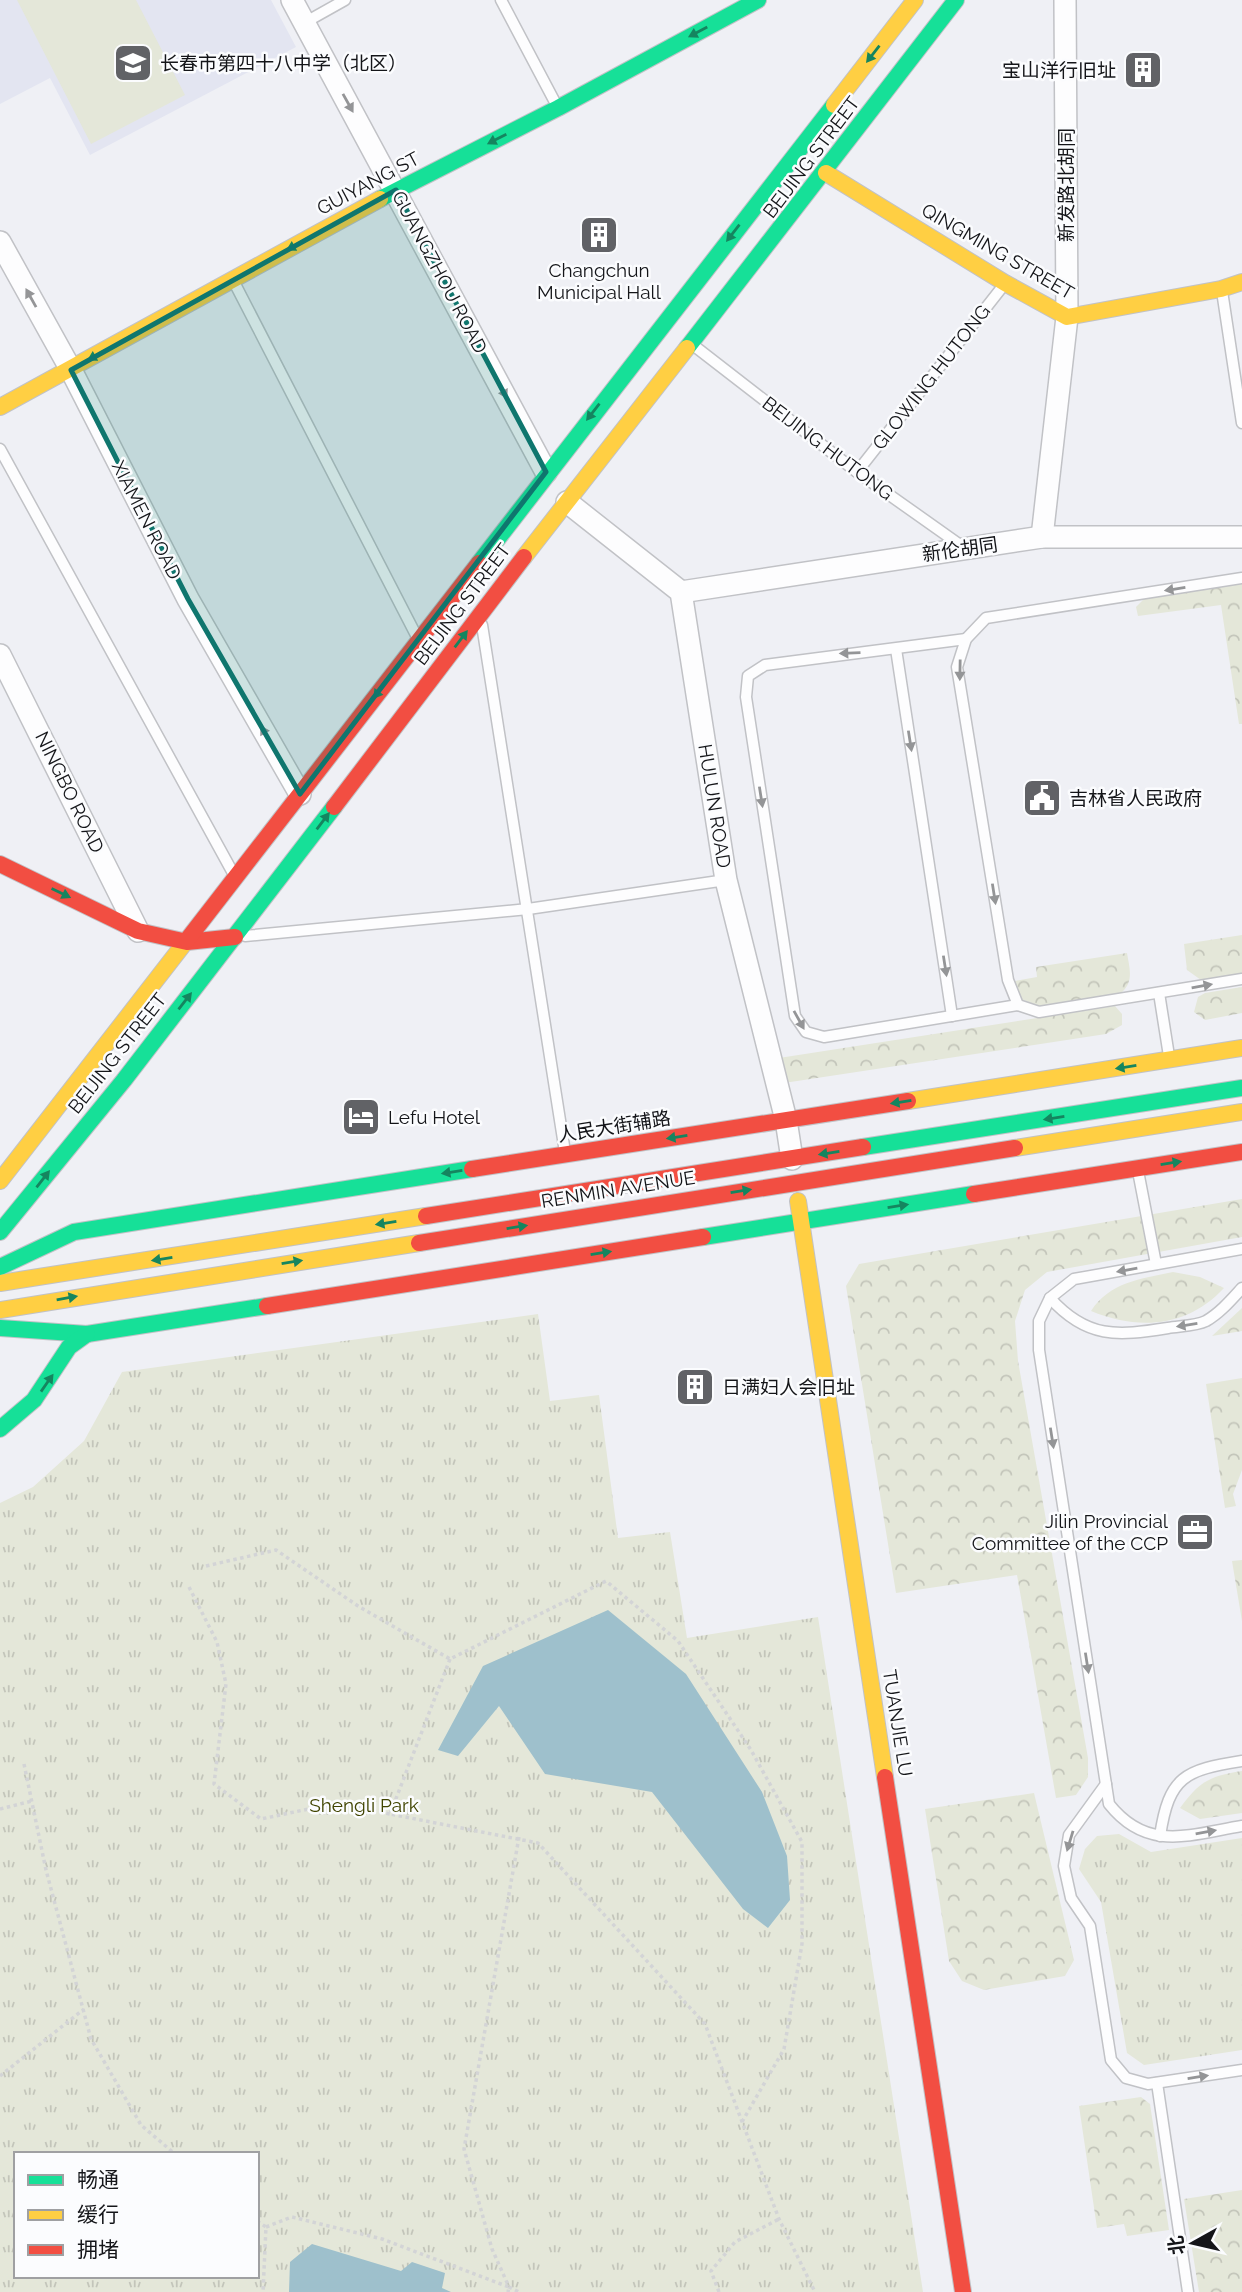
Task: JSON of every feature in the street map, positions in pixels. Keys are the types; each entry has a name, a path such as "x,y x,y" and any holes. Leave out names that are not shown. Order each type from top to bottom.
{"main road":[{"name":"GUIYANG ST","path":"0,407 396,190 558,108 758,0"},
{"name":"BEIJING STREET","path":"0,1181 187,943 546,472 915,0"},
{"name":"BEIJING STREET","path":"0,1232 235,937 567,502 826,173 956,0"},
{"name":"QINGMING STREET","path":"826,173 1005,283 1067,317 1221,289 1242,282"},
{"path":"0,864 138,931 187,943 235,937"},
{"name":"人民大街辅路","path":"0,1267 74,1232 1242,1048"},
{"name":"RENMIN AVENUE","path":"0,1283 1242,1088"},
{"name":"RENMIN AVENUE","path":"0,1310 1242,1112"},
{"path":"0,1328 87,1334 1242,1152"},
{"name":"TUANJIE LU","path":"792,1159 963,2292"},
{"path":"0,1429 34,1400 69,1347 87,1334"}],"street":[{"name":"GUANGZHOU ROAD","path":"292,0 546,472"},
{"name":"新发路北胡同","path":"1042,537 1067,317 1065,0"},
{"name":"XIAMEN ROAD","path":"0,242 71,370 188,599 300,794"},
{"path":"567,502 681,592"},
{"name":"新伦胡同","path":"681,592 1042,537 1242,537"},
{"name":"HULUN ROAD","path":"681,592 726,880 786,1120 792,1159"},
{"name":"NINGBO ROAD","path":"0,655 138,931"}],"lane":[{"path":"304,23 345,0"},
{"path":"501,0 558,108"},
{"path":"232,280 419,640"},
{"name":"GLOWING HUTONG","path":"857,472 1005,283"},
{"path":"1221,289 1242,423"},
{"name":"BEIJING HUTONG","path":"692,344 857,472 965,548"},
{"path":"0,449 236,878"},
{"path":"1018,1005 1008,980 957,667 966,639 986,618 1242,578"},
{"path":"481,614 566,1154"},
{"path":"966,639 867,653 852,651 765,665 748,677 746,697 794,1016 806,1032 824,1037 1018,1005 1039,1012 1242,979"},
{"path":"896,649 952,1016"},
{"path":"235,937 528,909 726,880"},
{"path":"1159,993 1170,1060"},
{"path":"1138,1168 1156,1264"},
{"path":"1242,1250 1074,1279 1050,1298 1039,1321 1039,1350 1109,1804 1124,1822 1147,1834 1171,1838 1242,1826"},
{"path":"1050,1298 1068,1318 1101,1332 1138,1332 1203,1322 1221,1310 1242,1288"},
{"path":"1160,1836 1164,1807 1177,1785 1199,1768 1242,1761"},
{"path":"1106,1784 1069,1835 1064,1866 1071,1898 1090,1926 1111,2060 1126,2078 1148,2084 1242,2070"},
{"path":"1157,2083 1188,2292"}],"path":[{"path":"206,1566 276,1550 358,1606 450,1659"},
{"path":"390,1814 450,1659 606,1581 678,1641 751,1750 802,1842 802,1944 783,2049 742,2122"},
{"path":"188,1587 217,1642 226,1684 214,1784 261,1819 337,1803 538,1843 705,2024 779,2219 815,2292"},
{"path":"24,1764 46,1870 91,2039 141,2125 173,2152"},
{"path":"0,1810 32,1801"},
{"path":"509,2289 492,2249 464,2150 519,1838"},
{"path":"0,2076 84,2009"},
{"path":"266,2228 292,2217 382,2239 519,2292"},
{"path":"719,2292 711,2271 735,2242 779,2219"},
{"path":"259,2223 266,2228"},
{"path":"263,2292 266,2228"}],"highlighted area":[{"path":"396,190 546,472 300,794 188,599 71,370"}],"shaded area":[{"name":"长春市第四十八中学（北区）","path":"0,0 271,0 296,47 90,155 50,78 0,104"}],"green space":[{"path":"17,0 136,0 185,95 91,144"},
{"path":"1242,584 1242,724 1239,724 1221,605 1138,616 1136,607 1144,599"},
{"path":"1242,935 1242,973 1201,980 1187,970 1184,944"},
{"path":"1127,953 1129,981 1120,994 1042,1007 1021,999 1015,981 1037,977 1036,967"},
{"path":"1242,987 1242,1013 1205,1020 1194,1012 1198,997 1205,993"},
{"path":"1115,1006 1122,1014 1122,1025 1106,1034 784,1083 779,1058"},
{"path":"1242,1199 1242,1237 1047,1272 1025,1290 1015,1321 1018,1361 1088,1758 1088,1777 1076,1795 1056,1798 1017,1575 896,1593 846,1286 859,1264"},
{"path":"1173,1272 1200,1277 1224,1288 1195,1311 1162,1322 1127,1321 1091,1311 1107,1294 1127,1283"},
{"path":"1242,1308 1242,1331 1212,1336"},
{"name":"Shengli Park","path":"538,1314 550,1401 599,1395 618,1538 670,1532 687,1638 818,1617 923,2292 0,2292 0,1503 33,1487 84,1441 122,1372"},
{"path":"1242,1378 1242,1470 1233,1494 1236,1506 1225,1508 1206,1384"},
{"path":"1242,1560 1242,1621 1232,1561"},
{"path":"1242,1771 1242,1813 1200,1819 1180,1808 1199,1786 1221,1775"},
{"path":"1034,1793 1074,1960 1065,1976 984,1990 962,1981 949,1961 925,1809"},
{"path":"1119,1834 1151,1852 1242,1838 1242,2050 1144,2065 1127,2053 1101,1902 1079,1869 1085,1849 1097,1836"},
{"path":"1141,2097 1150,2104 1169,2230 1127,2236 1124,2224 1097,2228 1079,2106"},
{"path":"1242,2190 1242,2292 1199,2292 1184,2199"}],"water":[{"path":"608,1610 686,1674 762,1792 787,1856 790,1900 768,1928 743,1909 652,1792 545,1774 499,1706 458,1756 438,1750 483,1666"},
{"path":"312,2244 401,2271 412,2262 445,2273 442,2288 451,2292 289,2292 290,2262"}],"traffic: fast":[{"path":"380,199 558,108 758,0"},
{"path":"687,348 956,0"},
{"path":"479,563 834,105"},
{"path":"0,1232 124,1080 334,807"},
{"path":"863,1147 1242,1088"},
{"path":"0,1267 74,1232 472,1169"},
{"path":"703,1237 974,1194"},
{"path":"0,1328 87,1334 267,1306"},
{"path":"0,1429 34,1400 69,1347 87,1334"}],"traffic: slow":[{"path":"834,105 915,0"},
{"path":"826,173 1005,283 1067,317 1221,289 1242,282"},
{"path":"0,407 380,199"},
{"path":"524,557 687,348"},
{"path":"0,1181 187,940"},
{"path":"908,1101 1242,1048"},
{"path":"1015,1148 1242,1112"},
{"path":"798,1201 885,1777"},
{"path":"0,1283 426,1216"},
{"path":"0,1310 419,1243"}],"traffic: jam":[{"path":"334,807 524,557"},
{"path":"187,940 479,563"},
{"path":"0,864 138,931 187,942 235,937"},
{"path":"472,1169 908,1101"},
{"path":"426,1216 863,1147"},
{"path":"419,1243 1015,1148"},
{"path":"974,1194 1242,1152"},
{"path":"267,1306 703,1237"},
{"path":"885,1777 963,2292"}],"place":[{"name":"长春市第四十八中学（北区）","path":"133,63"},
{"name":"宝山洋行旧址","path":"1143,70"},
{"name":"Changchun Municipal Hall","path":"599,235"},
{"name":"吉林省人民政府","path":"1042,798"},
{"name":"Lefu Hotel","path":"361,1117"},
{"name":"日满妇人会旧址","path":"695,1387"},
{"name":"Jilin Provincial Committee of the CCP","path":"1195,1532"}]}
